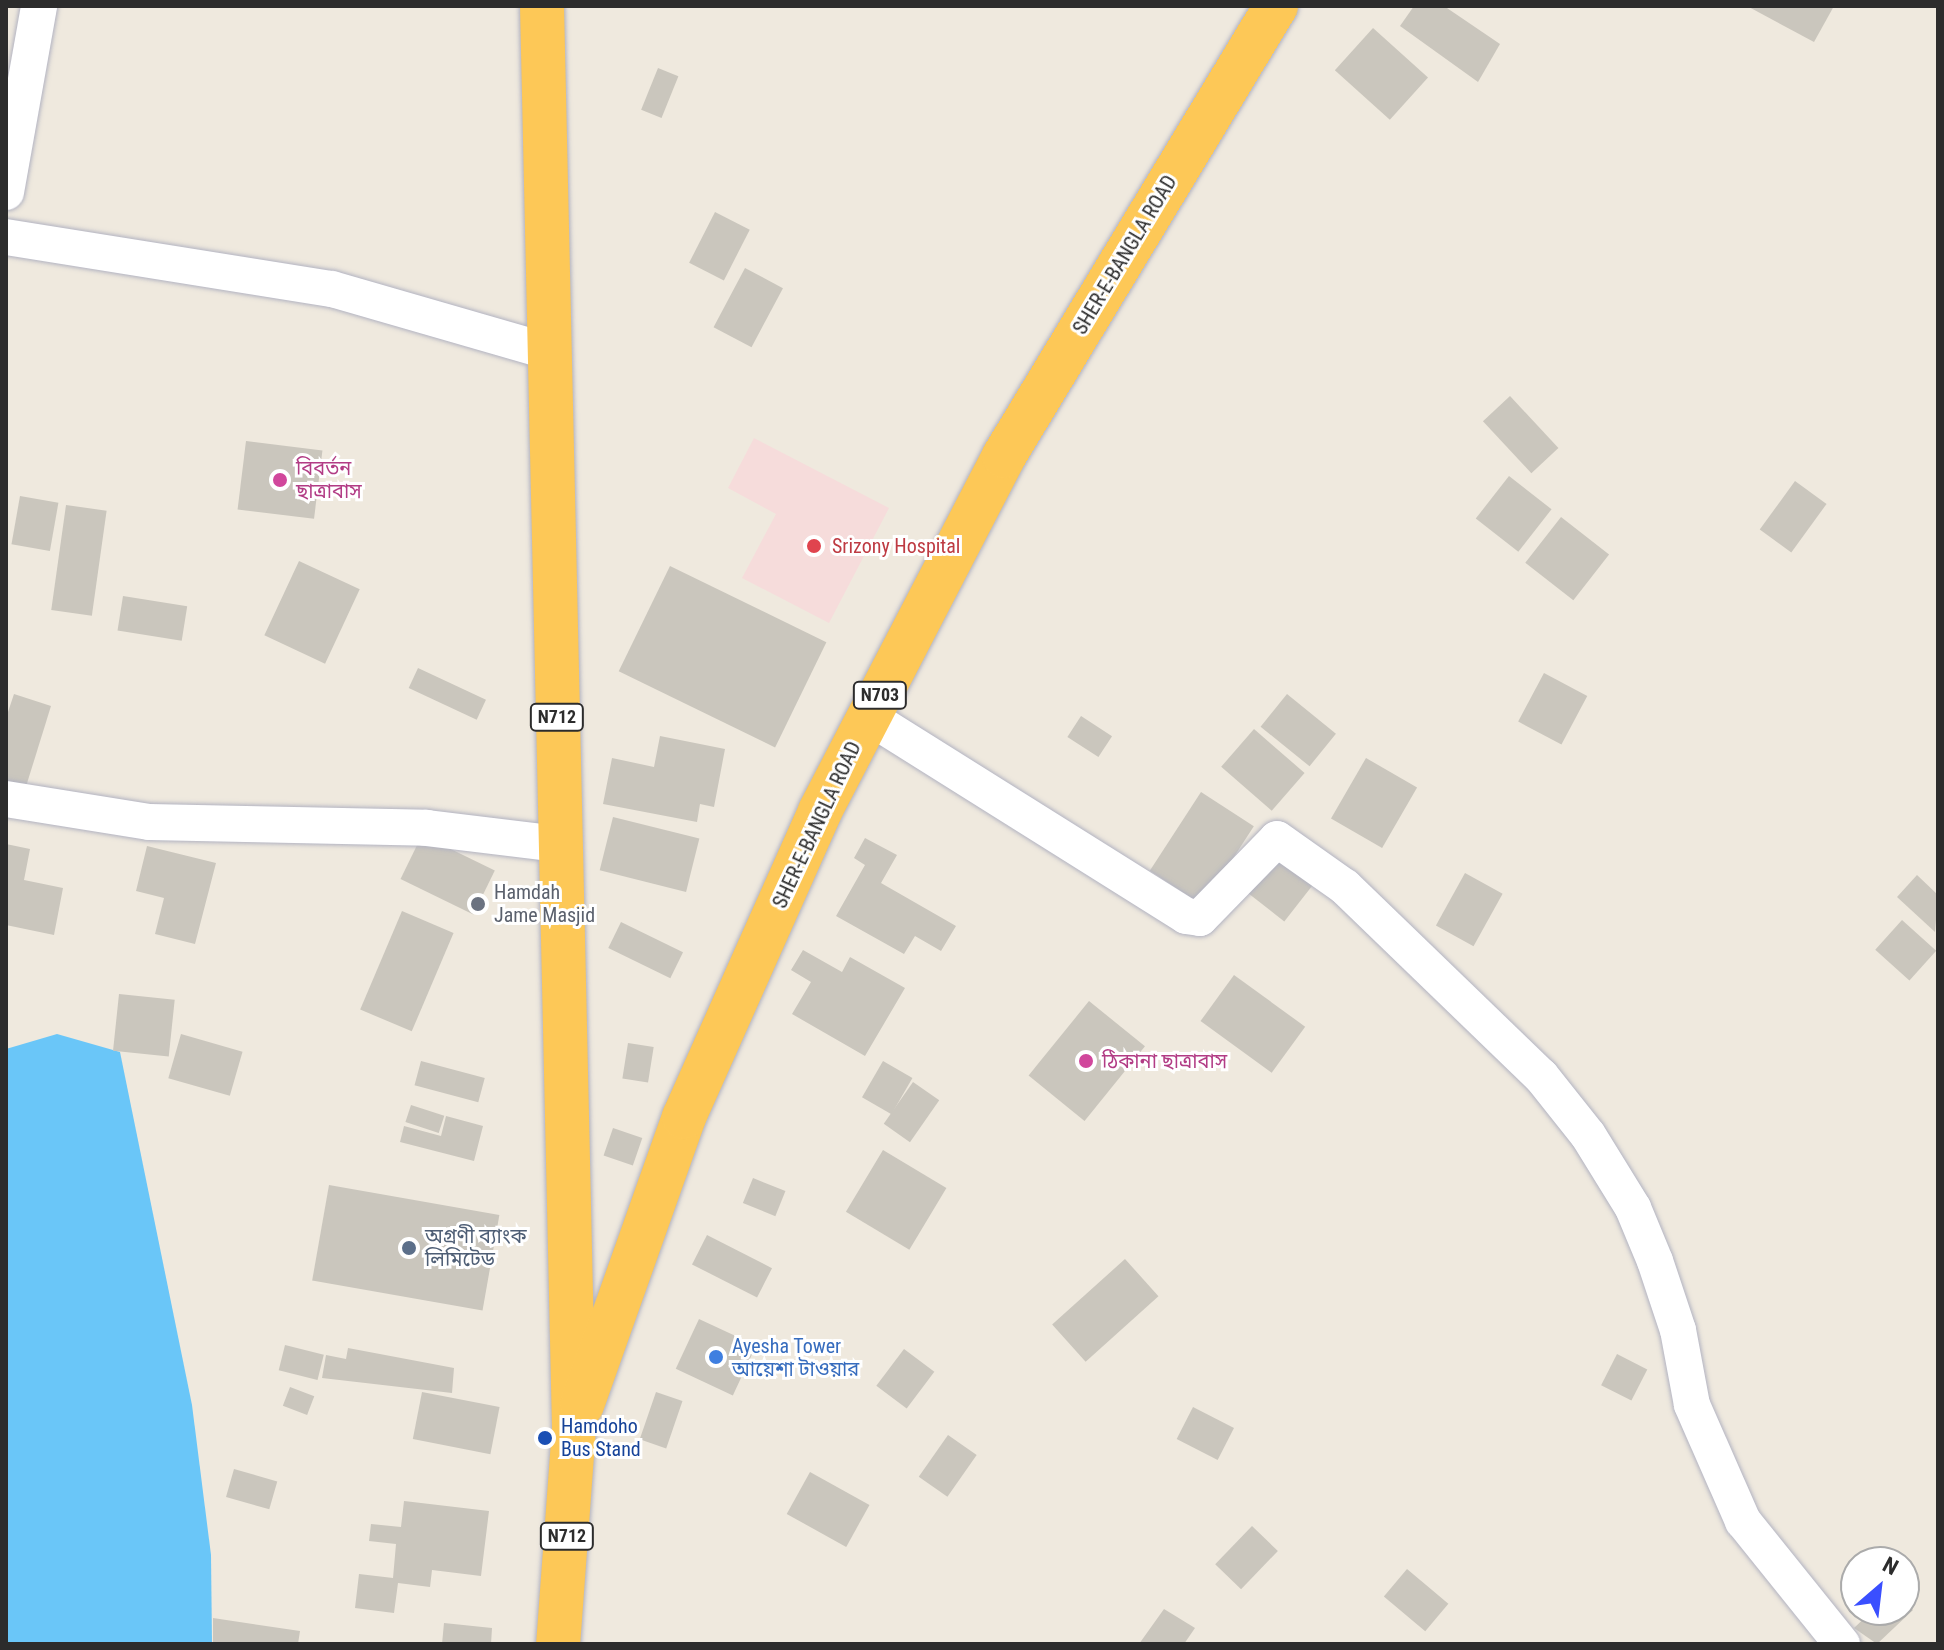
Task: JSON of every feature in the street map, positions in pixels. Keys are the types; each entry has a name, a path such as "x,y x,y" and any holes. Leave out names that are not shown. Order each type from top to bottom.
{"highway":[{"name":"N712","path":"542,6 574,1428 558,1644"},
{"name":"SHER-E-BANGLA ROAD","path":"574,1428 684,1117 869,717 1004,456 1276,6"}],"street":[{"path":"6,192 39,6"},
{"path":"6,237 332,289 550,352"},
{"path":"869,717 1186,916 1200,918 1277,839 1345,887 1541,1076 1588,1135 1633,1208 1655,1261 1678,1330 1692,1405 1743,1521 1842,1644"},
{"path":"6,799 149,822 427,828 560,844"}],"shaded area":[{"name":"Srizony Hospital","path":"754,438 889,508 829,623 742,578 776,514 728,488"}],"water":[{"path":"57,1034 120,1052 192,1405 211,1555 212,1644 6,1644 6,1049"}],"building":[{"path":"1414,6 1444,6 1500,44 1478,82 1400,26"},
{"path":"1747,6 1834,6 1814,42"},
{"path":"1373,28 1428,78 1390,120 1335,70"},
{"path":"658,68 678,76 662,118 641,110"},
{"path":"715,212 750,230 724,280 689,263"},
{"path":"745,268 783,288 752,347 714,327"},
{"path":"1510,396 1558,448 1531,473 1483,421"},
{"name":"বিবর্তন ছাত্রাবাস","path":"246,441 322,450 314,519 238,509"},
{"path":"1509,476 1552,509 1518,552 1476,519"},
{"path":"1795,481 1827,504 1791,552 1760,530"},
{"path":"20,496 58,503 50,551 11,544"},
{"path":"66,505 107,511 92,616 51,610"},
{"path":"1561,517 1609,555 1573,600 1525,563"},
{"path":"299,561 360,589 325,664 264,635"},
{"path":"670,566 826,642 775,747 619,671"},
{"path":"123,596 187,606 182,641 118,631"},
{"path":"418,668 486,700 477,720 409,688"},
{"path":"1544,673 1587,696 1561,745 1518,722"},
{"path":"14,694 51,706 24,793 6,787 6,718"},
{"path":"1287,694 1336,734 1310,766 1261,727"},
{"path":"1081,716 1112,736 1098,757 1067,737"},
{"path":"1254,729 1305,773 1272,811 1221,767"},
{"path":"660,736 725,749 714,807 700,804 697,822 603,804 612,758 654,767"},
{"path":"1366,758 1417,788 1382,848 1331,819"},
{"path":"1201,792 1254,826 1203,905 1150,871"},
{"path":"613,817 699,839 686,892 600,870"},
{"name":"Hamdah Jame Masjid","path":"422,835 495,871 473,915 401,879"},
{"path":"865,838 897,855 881,883 956,926 941,951 915,936 904,954 836,916 865,865 854,858"},
{"path":"6,844 30,849 24,880 63,888 54,935 6,925"},
{"path":"147,846 216,863 195,944 155,934 164,898 136,891"},
{"path":"1274,855 1313,885 1284,921 1246,891"},
{"path":"1465,873 1503,894 1474,946 1436,925"},
{"path":"1917,875 1938,895 1935,932 1897,897"},
{"path":"402,911 454,933 412,1031 360,1009"},
{"path":"1902,920 1936,951 1909,981 1875,950"},
{"path":"621,922 683,952 670,978 608,948"},
{"path":"803,950 842,972 850,957 905,988 865,1056 792,1014 811,982 791,970"},
{"path":"1234,975 1305,1027 1272,1073 1200,1021"},
{"path":"119,994 175,1000 169,1057 113,1051"},
{"name":"ঠিকানা ছাত্রাবাস","path":"1089,1001 1145,1046 1085,1121 1029,1076"},
{"path":"181,1034 243,1052 230,1096 168,1078"},
{"path":"628,1043 654,1047 648,1083 622,1079"},
{"path":"421,1061 485,1078 478,1102 415,1085"},
{"path":"883,1061 912,1078 891,1114 862,1097"},
{"path":"913,1082 939,1100 910,1142 884,1124"},
{"path":"411,1105 444,1116 439,1133 405,1122"},
{"path":"446,1116 483,1126 474,1161 400,1142 404,1126 441,1136"},
{"path":"613,1128 642,1138 633,1166 604,1155"},
{"path":"883,1150 946,1188 909,1250 846,1212"},
{"path":"753,1178 785,1191 775,1216 743,1203"},
{"name":"অগ্রণী ব্যাংক লিমিটেড","path":"329,1185 499,1215 483,1311 312,1281"},
{"path":"707,1235 772,1268 757,1298 692,1264"},
{"path":"1125,1259 1158,1296 1086,1362 1052,1325"},
{"name":"Ayesha Tower আয়েশা টাওয়ার","path":"699,1319 756,1346 733,1395 676,1369"},
{"path":"285,1345 324,1355 318,1380 279,1370"},
{"path":"348,1348 454,1368 452,1393 322,1378 326,1355 346,1359"},
{"path":"904,1349 934,1372 907,1409 876,1386"},
{"path":"1617,1354 1647,1369 1631,1401 1601,1385"},
{"path":"290,1387 314,1396 307,1415 283,1406"},
{"path":"422,1392 500,1407 490,1454 413,1439"},
{"path":"656,1392 682,1401 666,1448 640,1439"},
{"path":"1193,1407 1234,1428 1218,1460 1177,1439"},
{"path":"948,1435 977,1455 947,1497 919,1477"},
{"path":"234,1469 277,1481 269,1509 226,1497"},
{"path":"810,1472 869,1505 846,1547 787,1514"},
{"path":"404,1501 489,1511 481,1576 432,1570 430,1587 398,1583 394,1613 355,1608 359,1574 393,1578 396,1544 369,1541 371,1524 401,1527"},
{"path":"1252,1526 1278,1551 1241,1589 1215,1564"},
{"path":"1407,1569 1448,1604 1425,1631 1384,1597"},
{"path":"1164,1609 1195,1628 1184,1644 1139,1644"},
{"path":"213,1618 300,1631 298,1644 213,1644"},
{"path":"444,1623 492,1628 491,1644 442,1644"},
{"path":"1856,1626 1896,1626 1877,1644 1854,1628"}],"place":[{"name":"বিবর্তন ছাত্রাবাস","path":"280,480"},
{"name":"Srizony Hospital","path":"814,546"},
{"name":"Hamdah Jame Masjid","path":"478,904"},
{"name":"ঠিকানা ছাত্রাবাস","path":"1086,1061"},
{"name":"অগ্রণী ব্যাংক লিমিটেড","path":"409,1248"},
{"name":"Ayesha Tower আয়েশা টাওয়ার","path":"716,1357"},
{"name":"Hamdoho Bus Stand","path":"545,1438"}]}
